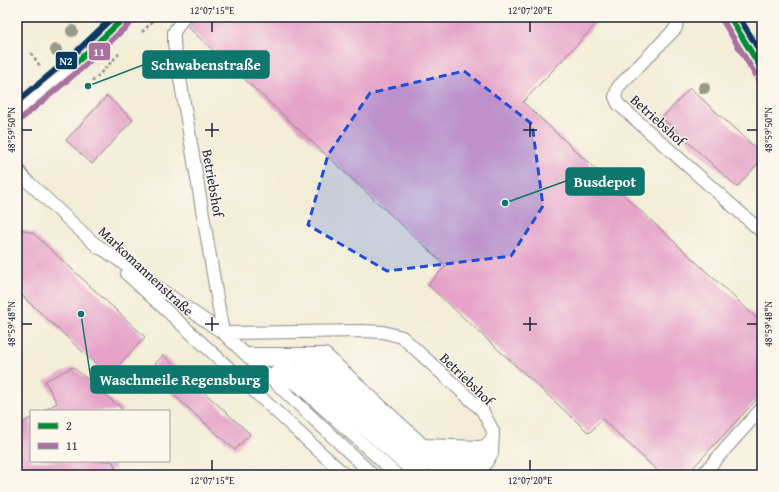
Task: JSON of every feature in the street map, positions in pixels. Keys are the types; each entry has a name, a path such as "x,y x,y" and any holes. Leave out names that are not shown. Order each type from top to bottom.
{"street":[{"path":"17,112 78,62 124,17"},
{"path":"730,17 762,70"}],"lane":[{"name":"Betriebshof","path":"184,17 179,22 174,32 174,43 223,333 362,330 383,332 402,337 482,410 493,431 492,453"},
{"name":"Betriebshof","path":"677,17 676,28 618,87 615,97 618,104 762,232"},
{"name":"Markomannenstraße","path":"17,168 23,177 346,475"},
{"path":"94,243 223,333 247,354 373,475"},
{"path":"247,354 325,354 423,445 480,447 487,444 492,438"},
{"path":"247,354 319,362 417,451 424,455 482,456 492,453"},
{"path":"247,354 313,370 416,461 426,465 484,466"},
{"path":"247,354 299,386 397,475"},
{"path":"247,354 307,378 404,465 422,475"},
{"path":"702,475 762,408"},
{"path":"475,475 484,466 492,453"}],"path":[{"path":"31,54 42,69"}],"highlighted area":[{"path":"464,71 532,124 543,206 511,256 387,271 308,225 328,155 370,93"}],"building":[{"path":"197,17 597,17 600,20 523,102 762,323 762,394 686,475 662,475 602,419 589,433 428,285 446,266 188,27"},
{"path":"690,88 762,154 762,159 737,187 662,118"},
{"path":"107,96 133,120 92,164 66,140"},
{"path":"17,228 33,233 145,337 109,376 17,291"},
{"path":"163,355 250,434 235,450 148,372"},
{"path":"73,367 123,410 45,410 57,403 45,381"},
{"path":"30,419 30,462 113,462 116,468 103,475 17,475 17,426"}],"transit line":[{"name":"N2","path":"17,102 72,56 113,17"},
{"name":"2","path":"77,62 125,17"},
{"name":"2","path":"730,17 762,70"},
{"name":"N2","path":"739,17 762,55"},
{"name":"11","path":"723,21 755,74"},
{"name":"11","path":"22,118 82,68 130,23"}],"place":[{"name":"Schwabenstraße","path":"88,86"},
{"name":"Busdepot","path":"505,203"},
{"name":"Waschmeile Regensburg","path":"81,314"}]}
